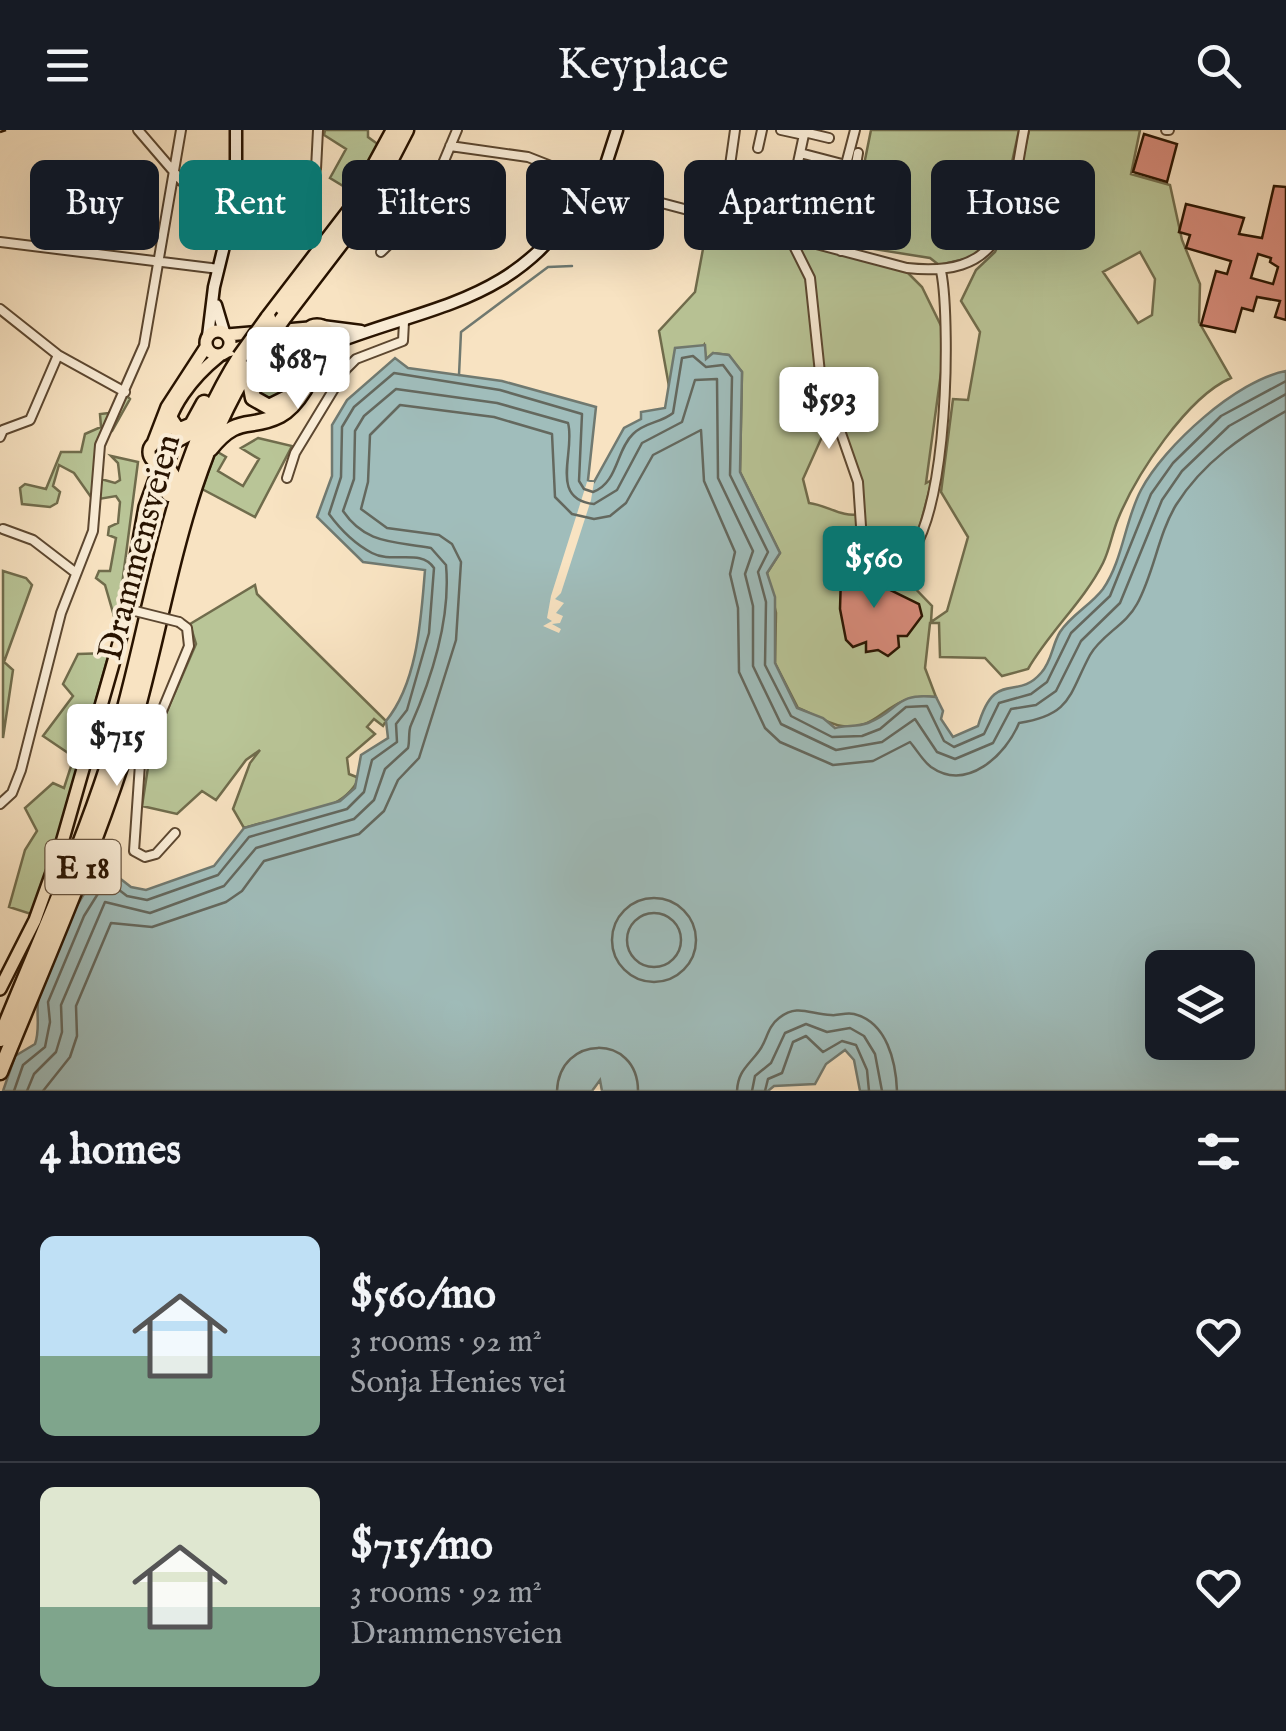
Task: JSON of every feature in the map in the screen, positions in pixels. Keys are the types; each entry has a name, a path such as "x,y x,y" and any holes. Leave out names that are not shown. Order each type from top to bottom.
{"highway":[{"name":"E 18","path":"242,354 345,220 394,130"},
{"name":"E 18","path":"242,354 291,313 371,201 406,130"},
{"name":"E 18","path":"242,354 255,400 269,408 290,394 317,347"},
{"name":"E 18","path":"199,466 229,430 288,409 317,347"},
{"name":"Drammensveien","path":"0,1039 51,919 113,750 187,462 222,386 242,354"},
{"name":"Drammensveien","path":"0,1072 100,826 152,658 199,466 242,354"},
{"name":"E 18","path":"163,553 160,534 172,481 160,453 184,437 202,404 222,386"},
{"path":"170,420 178,431 191,426"}],"main road":[{"path":"235,160 236,130"},
{"path":"603,160 614,136"},
{"path":"160,453 167,407 207,342 224,250"},
{"path":"0,989 52,877 132,611 145,507 160,453 170,420 193,382 264,340 317,347 452,306 490,286 534,250"},
{"path":"214,294 225,334 242,354"},
{"path":"207,342 225,334 316,327 382,329"},
{"path":"316,327 304,335 317,347"},
{"path":"316,327 329,334 317,347"},
{"path":"207,342 242,354"}],"street":[{"path":"138,130 179,180"},
{"path":"0,804 12,793 21,770 76,573 93,531 100,444 144,345 181,130"},
{"path":"316,160 318,130"},
{"path":"381,252 386,242 406,232 423,211 457,130"},
{"path":"731,160 735,130"},
{"path":"758,148 762,130"},
{"path":"781,130 829,138"},
{"path":"847,160 855,130"},
{"path":"837,250 941,271 974,262 992,243 1008,203 1024,130"},
{"path":"798,160 804,132"},
{"path":"450,146 535,160"},
{"path":"800,152 828,160"},
{"path":"857,160 858,153"},
{"path":"0,242 219,269"},
{"path":"796,250 810,278 820,373 858,482 862,541 884,569 902,566 916,550 938,465 949,326 941,271"},
{"path":"0,309 58,355 125,392"},
{"path":"287,478 295,453 346,369 356,359 403,341 404,322"},
{"path":"0,437 3,430 31,418 58,355"},
{"path":"2,529 33,540 76,573"},
{"path":"132,611 179,622 187,628 189,646 140,764 134,851 145,858 156,854 174,834"}],"green space":[{"path":"325,130 368,130 368,137 379,145 371,160 342,160 342,185 330,178 346,149 324,135"},
{"path":"871,130 1019,130 1013,160 931,160 931,250 980,250 974,257 939,265 930,258 880,250 911,250 911,160 865,160"},
{"path":"1029,130 1140,130 1131,174 1170,185 1182,240 1200,284 1199,322 1231,378 1197,402 1150,460 1126,501 1095,577 1028,669 1002,676 985,658 940,657 939,623 930,623 925,668 936,697 905,700 855,726 831,723 798,708 775,663 776,613 767,573 780,553 740,472 742,372 728,355 713,353 706,360 704,345 670,392 659,331 695,292 703,250 825,250 904,269 922,287 946,336 926,483 932,480 906,579 932,606 931,622 947,611 968,537 941,492 953,399 968,400 980,332 961,301 976,270 995,252 1095,250 1095,160 1022,160","holes":["1140,252 1155,279 1152,315 1138,323 1103,272","810,276 822,381 859,481 860,514 809,503 803,479 830,419 819,378 806,281"]},
{"path":"277,342 301,350 301,368 282,398 265,403 255,395 267,357"},
{"path":"126,395 130,399 112,431 102,436 101,479 115,483 120,480 118,463 111,456 138,462 118,616 114,616 105,585 96,578 99,571 110,571 116,538 108,535 109,527 118,523 120,502 116,496 93,500 74,473 59,465 53,486 60,492 57,503 50,507 22,504 20,488 25,484 46,489 61,452 81,452 85,434 101,427 100,414 109,413"},
{"path":"258,438 292,446 255,517 202,489 216,451 226,457 218,471 243,486 259,459 241,448"},
{"path":"3,571 26,578 32,585 4,662 13,670 3,738"},
{"path":"255,585 257,594 386,721 383,726 374,719 367,727 375,734 347,758 349,774 359,778 350,791 324,808 244,828 233,809 250,763 260,750 246,760 216,800 202,791 177,814 142,806 151,748 196,644 190,624"},
{"path":"109,653 53,854 31,914 9,907 25,850 37,831 25,808 53,783 64,788 74,757 43,736 73,696 63,684 78,654"}],"water":[{"path":"705,345 706,359 713,353 729,355 742,372 740,472 780,553 767,573 775,597 775,663 797,708 823,718 835,728 868,723 912,697 936,697 943,711 941,719 953,737 978,726 985,708 999,691 1032,681 1045,668 1060,632 1110,578 1141,490 1166,454 1225,401 1246,387 1286,371 1286,1091 860,1091 854,1060 845,1050 826,1064 815,1084 774,1086 768,1091 602,1091 600,1080 592,1091 3,1091 15,1056 35,1044 38,1003 50,965 71,916 99,874 113,873 131,887 146,890 214,866 244,828 340,801 355,788 361,755 388,738 386,721 405,688 416,649 425,570 363,562 317,517 332,476 332,425 347,400 395,358 408,368 502,381 596,407 588,480 594,482 624,428 641,419 641,412 665,408 675,348"}],"pier":[{"path":"587,482 594,482 591,500 561,593 555,599 564,603 556,613 563,616 560,623 552,624 561,629 559,633 543,626 552,621 547,618 551,596"}],"building":[{"path":"1144,134 1177,144 1167,182 1133,172"},
{"path":"1274,186 1286,187 1286,320 1275,317 1280,301 1257,297 1253,311 1242,308 1235,332 1201,325 1216,271 1227,274 1231,261 1186,248 1190,235 1179,232 1186,204 1244,218 1239,234 1262,238","holes":["1258,254 1271,258 1270,262 1278,267 1273,284 1251,278"]},
{"path":"842,542 852,547 852,573 859,582 873,587 879,578 886,580 888,589 919,604 922,616 907,636 898,636 899,647 888,656 878,650 866,652 866,642 853,647 846,640 840,609"}],"waterway":[{"path":"459,375 461,332 548,267 572,266"}],"railway":[{"path":"0,132 6,130"}]}
